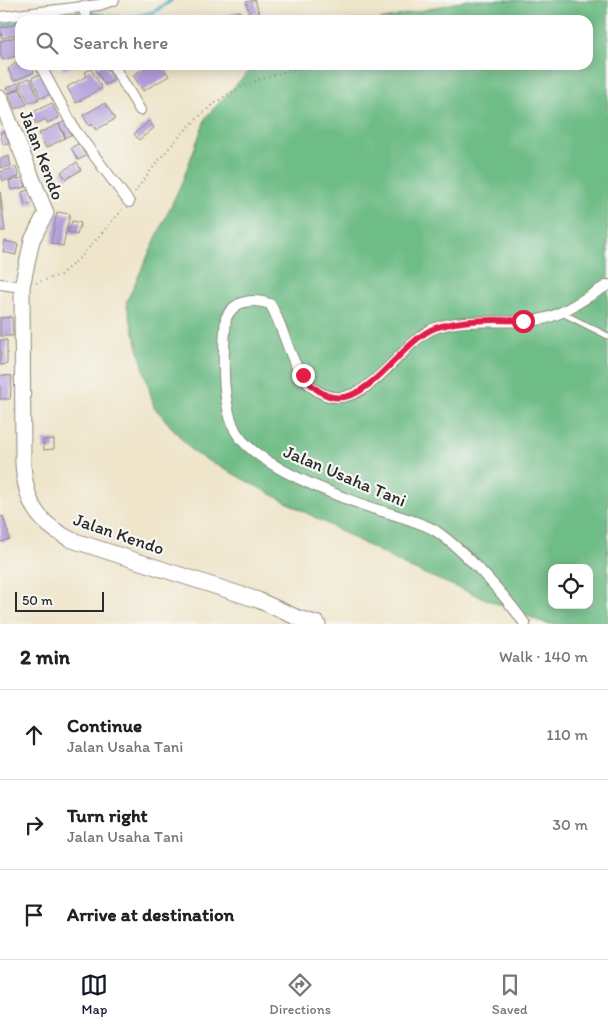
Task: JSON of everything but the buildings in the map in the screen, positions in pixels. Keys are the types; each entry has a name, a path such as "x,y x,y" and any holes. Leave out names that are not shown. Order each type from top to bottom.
{"street":[{"path":"32,15 100,5 114,0"},
{"path":"83,6 86,15"},
{"path":"0,17 15,17"},
{"path":"43,70 75,130 129,202"},
{"path":"116,70 140,110"},
{"name":"Jalan Kendo","path":"0,98 4,120 46,213 32,240 22,287 23,464 27,495 32,507 57,533 72,540 258,600 298,618 318,624"},
{"path":"0,284 22,287"},
{"name":"Jalan Usaha Tani","path":"525,624 482,573 435,530 353,501 286,472 251,449 236,431 227,409 225,365 226,318 230,309 248,301 260,300 270,304 294,361 310,383 319,392 330,396 344,396 358,392 381,376 414,340 435,328 480,321 538,320 560,312 608,285"}],"lane":[{"path":"560,312 608,336"}],"path":[{"path":"22,287 60,275 87,251 129,202 148,174 186,130 230,93 264,77 291,70"}],"green space":[{"path":"468,0 608,0 608,624 547,624 410,568 194,453 154,407 126,303 182,182 206,117 251,70 593,70 593,15 402,15"}],"waterway":[{"path":"142,15 154,12 171,0"},
{"path":"71,15 86,13 99,15"},
{"path":"0,26 15,23"}],"route":[{"path":"303,375 319,392 330,396 344,396 358,392 381,376 414,340 435,328 480,321 523,321"}]}
